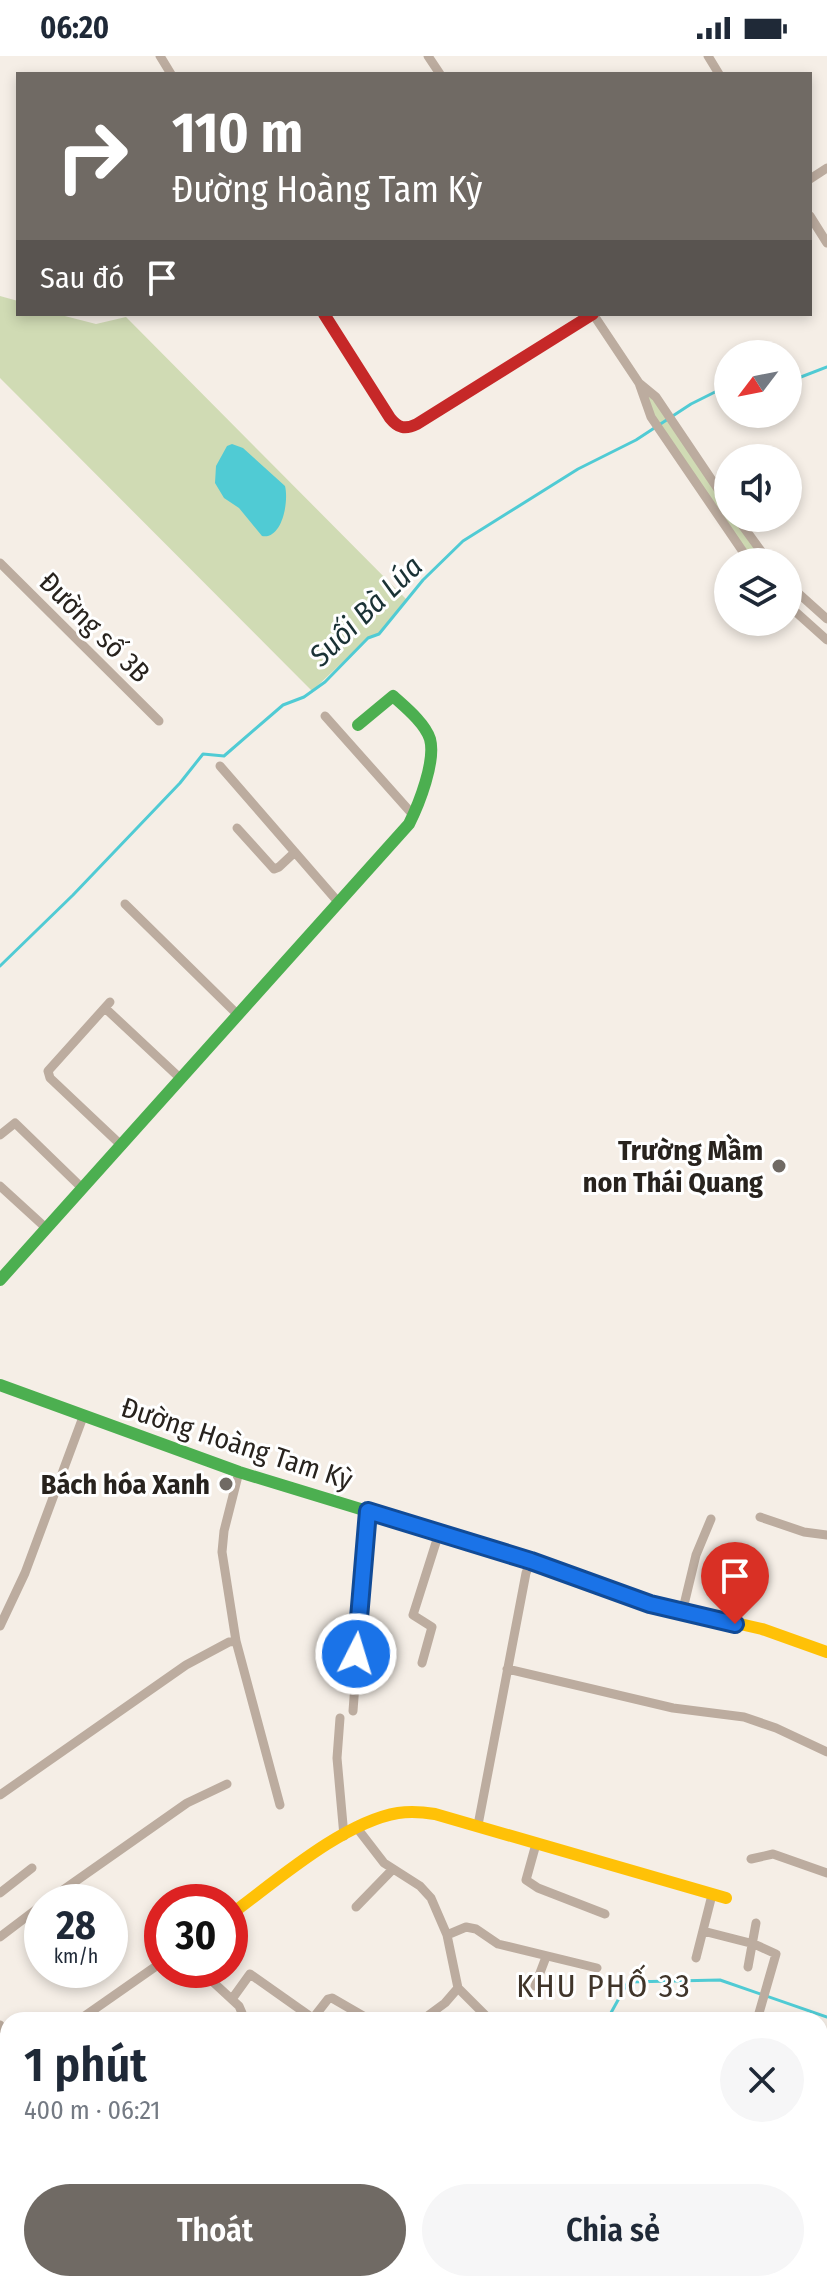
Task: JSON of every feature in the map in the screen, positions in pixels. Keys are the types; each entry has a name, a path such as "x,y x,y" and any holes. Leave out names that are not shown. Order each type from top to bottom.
{"street":[{"path":"812,219 827,243"},
{"path":"325,316 390,418 401,428 407,429 590,316"},
{"path":"594,316 639,383 651,417 740,548"},
{"path":"639,383 656,397 714,483"},
{"name":"Đường số 3B","path":"0,563 159,721"},
{"path":"802,597 827,619"},
{"path":"802,618 827,640"},
{"path":"0,1280 401,836 414,816 424,782 428,735 393,696 358,725"},
{"path":"325,716 414,816"},
{"path":"220,766 339,903"},
{"path":"237,828 274,869 295,852"},
{"path":"125,904 238,1015"},
{"path":"122,1146 50,1078 48,1071 108,1005 181,1079"},
{"path":"0,1118 9,1126"},
{"path":"0,1135 15,1122 82,1188"},
{"path":"0,1186 46,1228"},
{"name":"Đường Hoàng Tam Kỳ","path":"0,1385 239,1472 531,1561 682,1613 762,1629 827,1652"},
{"path":"0,1626 25,1573 83,1417"},
{"path":"239,1472 224,1531 222,1552 236,1641 280,1805"},
{"path":"353,1711 368,1511"},
{"path":"760,1517 804,1532 827,1535"},
{"path":"682,1613 696,1555 711,1519"},
{"path":"422,1663 432,1627 413,1615 439,1533"},
{"path":"478,1825 531,1561"},
{"path":"0,1795 186,1665 236,1641"},
{"path":"507,1669 673,1708 744,1717 827,1752"},
{"path":"340,1718 337,1758 344,1836"},
{"path":"72,1884 187,1803 227,1784"},
{"path":"248,1903 357,1828 393,1813 406,1812 435,1814 478,1825 726,1898"},
{"path":"357,1828 378,1857 392,1870 420,1886 431,1898 447,1935 458,1988 482,2012"},
{"path":"536,1844 526,1880 538,1888 605,1914"},
{"path":"751,1859 773,1854 827,1873"},
{"path":"0,1893 32,1868"},
{"path":"356,1907 392,1870"},
{"path":"696,1958 712,1895"},
{"path":"0,1937 24,1919"},
{"path":"748,1967 756,1923"},
{"path":"447,1935 466,1927 476,1929 498,1944 597,1968"},
{"path":"703,1931 754,1944 776,1954 760,2012"},
{"path":"535,1986 546,1957"},
{"path":"232,1999 250,1974 304,2012"},
{"path":"90,2012 144,1975"},
{"path":"220,1988 241,2012"},
{"path":"433,2012 458,1988"},
{"path":"318,2012 332,1998 356,2012"}],"green space":[{"path":"0,296 16,300 16,316 65,316 96,324 126,317 407,600 379,634 368,638 312,691 0,378"},
{"path":"644,391 654,399 714,489 714,504 654,416"},
{"path":"733,532 743,532 755,548 744,548"}],"water":[{"path":"232,444 243,448 285,486 282,518 275,532 269,536 262,536 239,508 224,498 215,483 216,466 227,446"}],"waterway":[{"name":"Suối Bà Lúa","path":"802,377 827,367"},
{"name":"Suối Bà Lúa","path":"0,966 73,895 180,783 203,754 224,756 283,705 304,697 325,682 368,638 379,634 423,580 463,541 578,469 636,440 714,392"},
{"path":"611,2012 628,1982 720,1980 813,2012"}],"traffic: fast":[{"path":"0,1280 409,824 422,794 431,759 430,739 424,727 393,696 358,725"},
{"path":"0,1385 239,1472 531,1561 650,1604 674,1609"}],"traffic: slow":[{"path":"674,1609 762,1629 827,1652"},
{"path":"248,1901 288,1871 355,1828 407,1812 435,1814 726,1898"}],"traffic: jam":[{"path":"325,316 390,418 405,427 417,424 590,316"}],"place":[{"name":"Trường Mầm non Thái Quang","path":"779,1166"},
{"name":"Bách hóa Xanh","path":"226,1484"}],"district":[{"name":"KHU PHỐ 33","path":"604,1986"}],"route":[{"path":"356,1654 368,1511 531,1561 650,1604 735,1624"}]}
